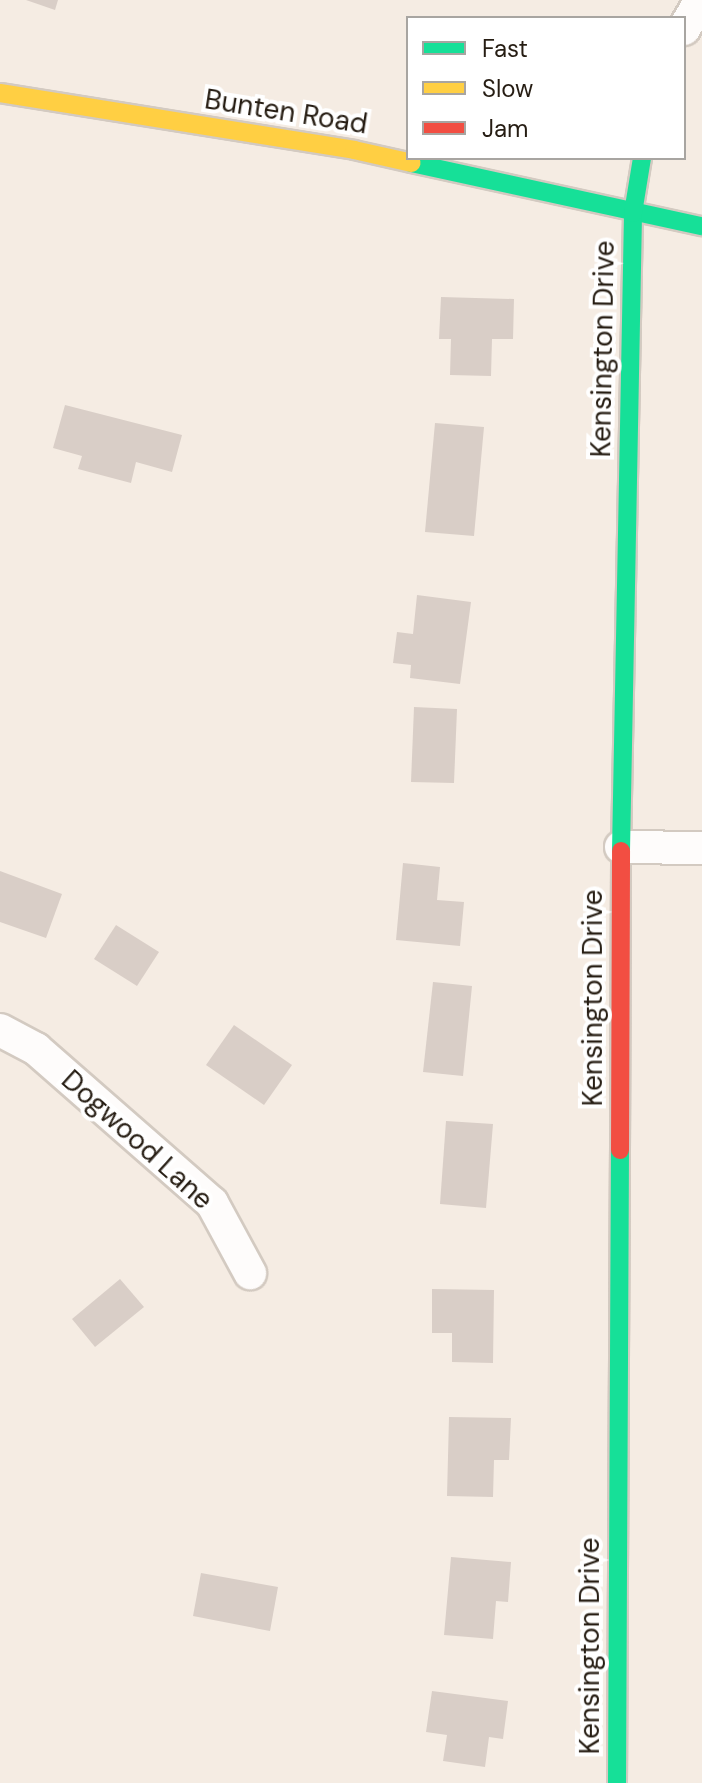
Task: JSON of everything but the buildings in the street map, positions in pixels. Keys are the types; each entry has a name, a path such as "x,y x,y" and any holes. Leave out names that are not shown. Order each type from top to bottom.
{"street":[{"path":"686,26 701,0"},
{"name":"Bunten Road","path":"0,93 354,150 702,226"},
{"name":"Kensington Drive","path":"617,1783 621,847 633,213 642,160"},
{"path":"621,847 702,848"},
{"name":"Dogwood Lane","path":"0,1030 36,1049 212,1203 250,1273"}],"traffic: fast":[{"path":"621,851 633,213 642,160"},
{"path":"412,163 702,226"},
{"path":"617,1783 620,1150"}],"traffic: slow":[{"path":"0,93 354,150 412,163"}],"traffic: jam":[{"path":"620,1150 621,851"}]}
